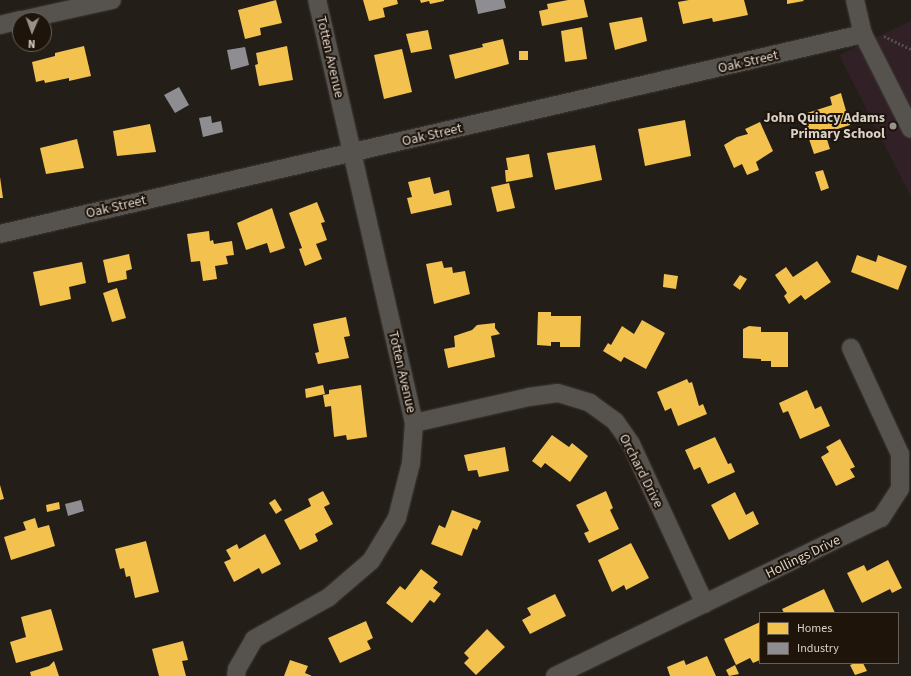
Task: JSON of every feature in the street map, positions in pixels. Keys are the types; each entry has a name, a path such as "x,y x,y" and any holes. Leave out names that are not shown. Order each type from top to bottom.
{"street":[{"path":"52,13 112,0"},
{"name":"Totten Avenue","path":"236,676 237,669 254,639 329,598 371,561 397,518 411,463 414,423 317,0"},
{"path":"855,0 863,34 911,129"},
{"path":"0,25 12,22"},
{"name":"Oak Street","path":"0,234 352,154 863,34"},
{"name":"Hollings Drive","path":"555,676 881,518 900,489 900,454 851,348"},
{"name":"Orchard Drive","path":"414,423 544,395 558,394 590,403 615,421 631,444 705,604"}],"path":[{"path":"890,38 911,49"}],"shaded area":[{"name":"John Quincy Adams Primary School","path":"911,21 911,197 839,55"}],"building: Homes":[{"path":"276,0 282,23 260,28 261,35 245,39 238,10"},
{"path":"363,0 397,0 398,4 383,8 385,17 369,21"},
{"path":"420,0 444,1 430,4 429,1 421,3"},
{"path":"568,0 584,0 588,17 542,26 539,11 548,9 547,4"},
{"path":"689,0 744,0 748,15 713,22 712,18 683,24 678,2"},
{"path":"787,0 803,0 804,1 787,4"},
{"path":"642,17 647,41 615,50 609,23"},
{"path":"582,27 587,59 565,62 561,31"},
{"path":"428,30 432,49 411,53 406,34"},
{"path":"503,39 509,64 455,79 449,55 483,47 482,44"},
{"path":"84,46 91,76 69,81 69,78 45,83 44,80 36,82 32,62 55,56 55,53"},
{"path":"287,46 293,80 259,86 255,65 258,64 256,53"},
{"path":"402,49 412,92 384,99 374,55"},
{"path":"519,51 528,51 528,60 519,60"},
{"path":"841,93 850,125 825,133 830,149 814,154 801,115 832,105 830,97"},
{"path":"685,120 691,156 645,166 638,129"},
{"path":"760,122 773,151 756,162 759,170 747,175 742,164 734,168 724,145 737,137 748,134 745,129"},
{"path":"150,124 156,152 117,156 113,131"},
{"path":"77,139 84,168 46,174 40,148"},
{"path":"595,145 602,180 555,190 547,153"},
{"path":"529,154 533,177 506,182 505,170 508,170 506,158"},
{"path":"823,170 829,188 821,191 815,172"},
{"path":"0,177 3,198 0,198"},
{"path":"430,177 434,194 449,190 452,205 411,214 407,198 412,197 408,182"},
{"path":"509,183 515,208 497,212 491,187"},
{"path":"317,202 325,222 321,223 327,240 316,244 322,259 305,266 299,249 302,248 289,213"},
{"path":"272,208 285,248 270,253 267,243 246,250 237,223"},
{"path":"209,231 210,241 213,240 214,244 232,241 234,255 226,256 228,264 215,266 217,279 203,281 200,261 191,262 187,234"},
{"path":"129,254 132,269 126,271 127,279 108,283 103,260"},
{"path":"857,255 876,262 878,255 907,266 898,290 851,272"},
{"path":"442,261 444,268 452,267 453,273 465,271 470,294 434,304 426,264"},
{"path":"817,261 831,282 805,300 801,295 789,304 784,296 787,293 775,275 786,267 793,277"},
{"path":"82,262 86,283 69,287 71,299 40,306 33,272"},
{"path":"664,274 678,276 676,289 663,287"},
{"path":"740,275 747,279 740,290 733,285"},
{"path":"117,288 126,318 112,322 103,293"},
{"path":"538,312 551,312 551,316 581,316 580,347 560,347 560,342 551,342 551,346 537,345"},
{"path":"346,317 350,336 344,337 349,358 318,364 315,353 319,352 313,324"},
{"path":"642,320 665,333 646,369 624,357 621,362 603,351 608,343 611,345 622,326 634,334"},
{"path":"495,323 495,328 500,334 491,336 495,357 448,368 444,349 455,347 454,336 472,330 477,325"},
{"path":"749,326 761,327 761,332 788,332 788,367 771,367 771,361 743,358 743,329"},
{"path":"687,379 689,383 692,382 699,406 703,404 707,414 678,426 671,408 665,411 657,392"},
{"path":"323,385 325,394 306,398 305,389"},
{"path":"361,385 367,437 347,440 346,435 334,437 331,406 325,407 323,395 329,394 329,390"},
{"path":"807,390 815,409 821,406 830,426 800,439 788,411 783,413 779,403"},
{"path":"552,435 569,447 572,443 588,456 570,482 545,463 541,468 532,461"},
{"path":"715,437 728,464 731,463 735,472 708,484 700,467 694,470 685,450"},
{"path":"840,439 855,467 850,469 855,477 836,486 821,457 829,452 826,447"},
{"path":"505,447 509,471 479,477 477,470 468,471 464,455"},
{"path":"0,485 4,499 0,500"},
{"path":"323,491 330,504 324,507 333,524 315,534 318,541 300,550 284,520 311,506 308,499"},
{"path":"606,491 613,508 610,510 619,529 589,543 584,533 589,531 576,505"},
{"path":"735,492 746,515 753,511 759,524 729,540 711,505"},
{"path":"275,499 282,510 276,514 269,503"},
{"path":"59,502 60,509 47,512 46,505"},
{"path":"452,510 481,521 477,530 473,528 462,556 431,544 439,525 445,528"},
{"path":"35,518 38,528 49,525 55,546 11,560 4,537 26,530 23,522"},
{"path":"265,534 281,564 262,574 259,568 234,582 224,562 231,559 226,550 237,544 239,549"},
{"path":"146,541 159,592 135,598 130,576 126,577 124,568 120,569 115,549"},
{"path":"631,543 649,578 626,590 624,585 612,592 598,560"},
{"path":"888,560 902,588 892,593 890,589 862,603 847,573 864,565 867,571"},
{"path":"421,569 438,582 433,588 441,594 434,603 430,600 412,623 386,603 400,586 405,590"},
{"path":"824,589 835,612 784,612 782,609"},
{"path":"555,594 566,616 530,634 522,620 531,615 527,608"},
{"path":"51,609 63,650 16,663 10,642 26,637 21,617"},
{"path":"366,621 373,638 367,641 371,649 340,663 328,638"},
{"path":"759,622 759,660 753,663 750,658 736,665 724,639"},
{"path":"487,629 505,647 476,675 464,663 469,658 464,653"},
{"path":"183,641 188,660 182,661 186,676 159,676 152,649"},
{"path":"707,656 716,676 670,676 667,667 684,660 686,665"},
{"path":"290,660 308,666 305,673 312,676 284,676"},
{"path":"54,661 59,676 31,676 30,672 49,666"},
{"path":"864,664 867,671 855,675 850,665"},
{"path":"735,665 739,674 729,676 726,670"}],"building: Industry":[{"path":"475,0 504,0 506,8 478,14"},
{"path":"245,47 249,65 231,70 227,50"},
{"path":"179,87 189,105 175,113 164,95"},
{"path":"211,116 212,123 221,121 223,132 203,137 199,118"},
{"path":"81,500 84,511 68,516 65,504"}],"place":[{"name":"John Quincy Adams Primary School","path":"893,126"}]}
